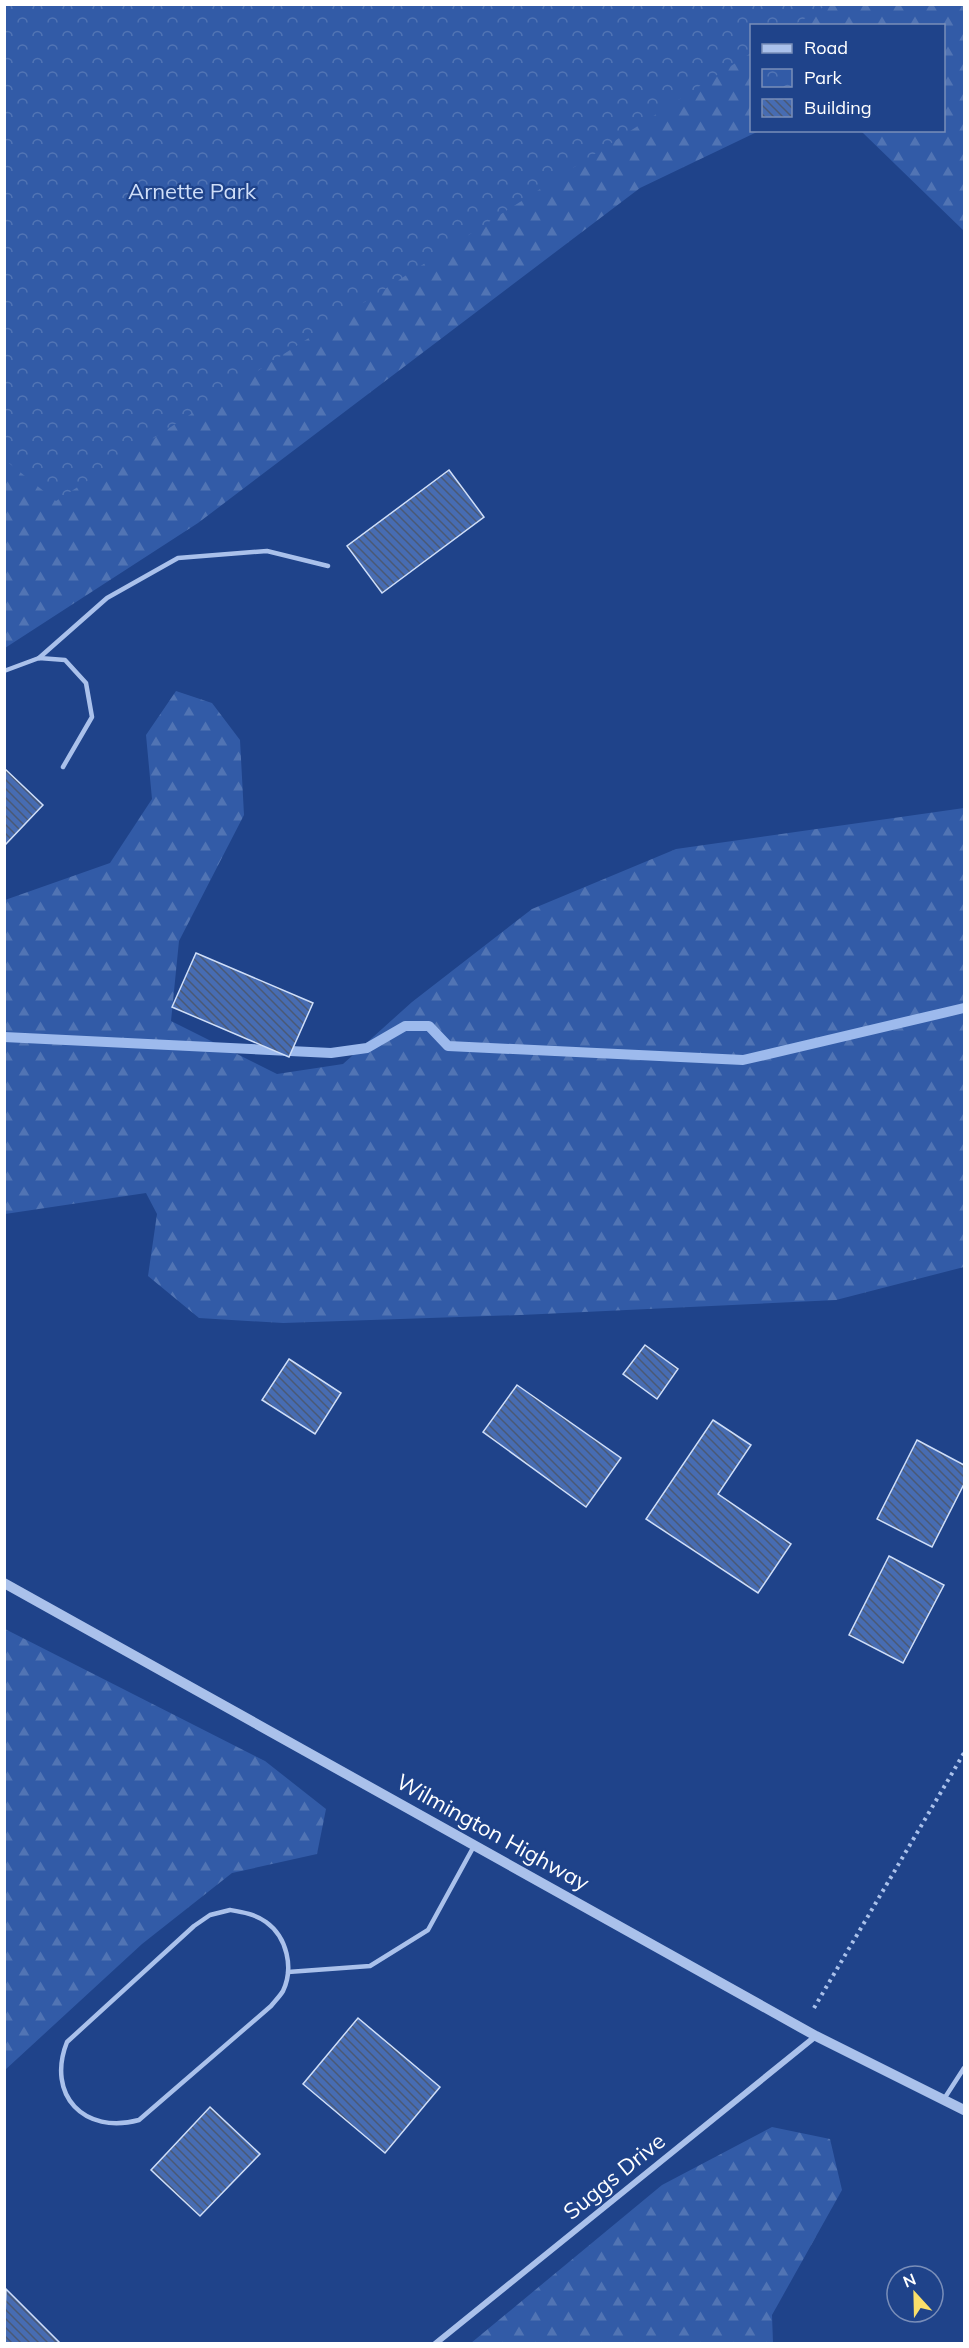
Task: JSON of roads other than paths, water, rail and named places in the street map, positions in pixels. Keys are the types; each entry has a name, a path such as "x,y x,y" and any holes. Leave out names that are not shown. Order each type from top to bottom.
{"street":[{"name":"Wilmington Highway","path":"4,1583 816,2036 964,2110"},
{"name":"Suggs Drive","path":"435,2343 816,2036"}],"lane":[{"path":"4,671 39,658 107,598 178,558 267,550 328,566"},
{"path":"39,658 65,660 86,682 92,717 63,767"},
{"path":"288,1972 370,1966 428,1930 475,1844"},
{"path":"230,1910 249,1913 266,1922 279,1936 287,1953 288,1972 283,1991 271,2006 138,2120 122,2124 104,2124 88,2118 74,2107 65,2092 60,2076 61,2058 67,2042 194,1926 210,1915 230,1910"},
{"path":"944,2099 964,2068"}],"waterway":[{"path":"4,1037 331,1053 367,1048 405,1026 429,1026 448,1046 743,1060 964,1008"}],"park label":[{"name":"Arnette Park","path":"192,191"}]}
